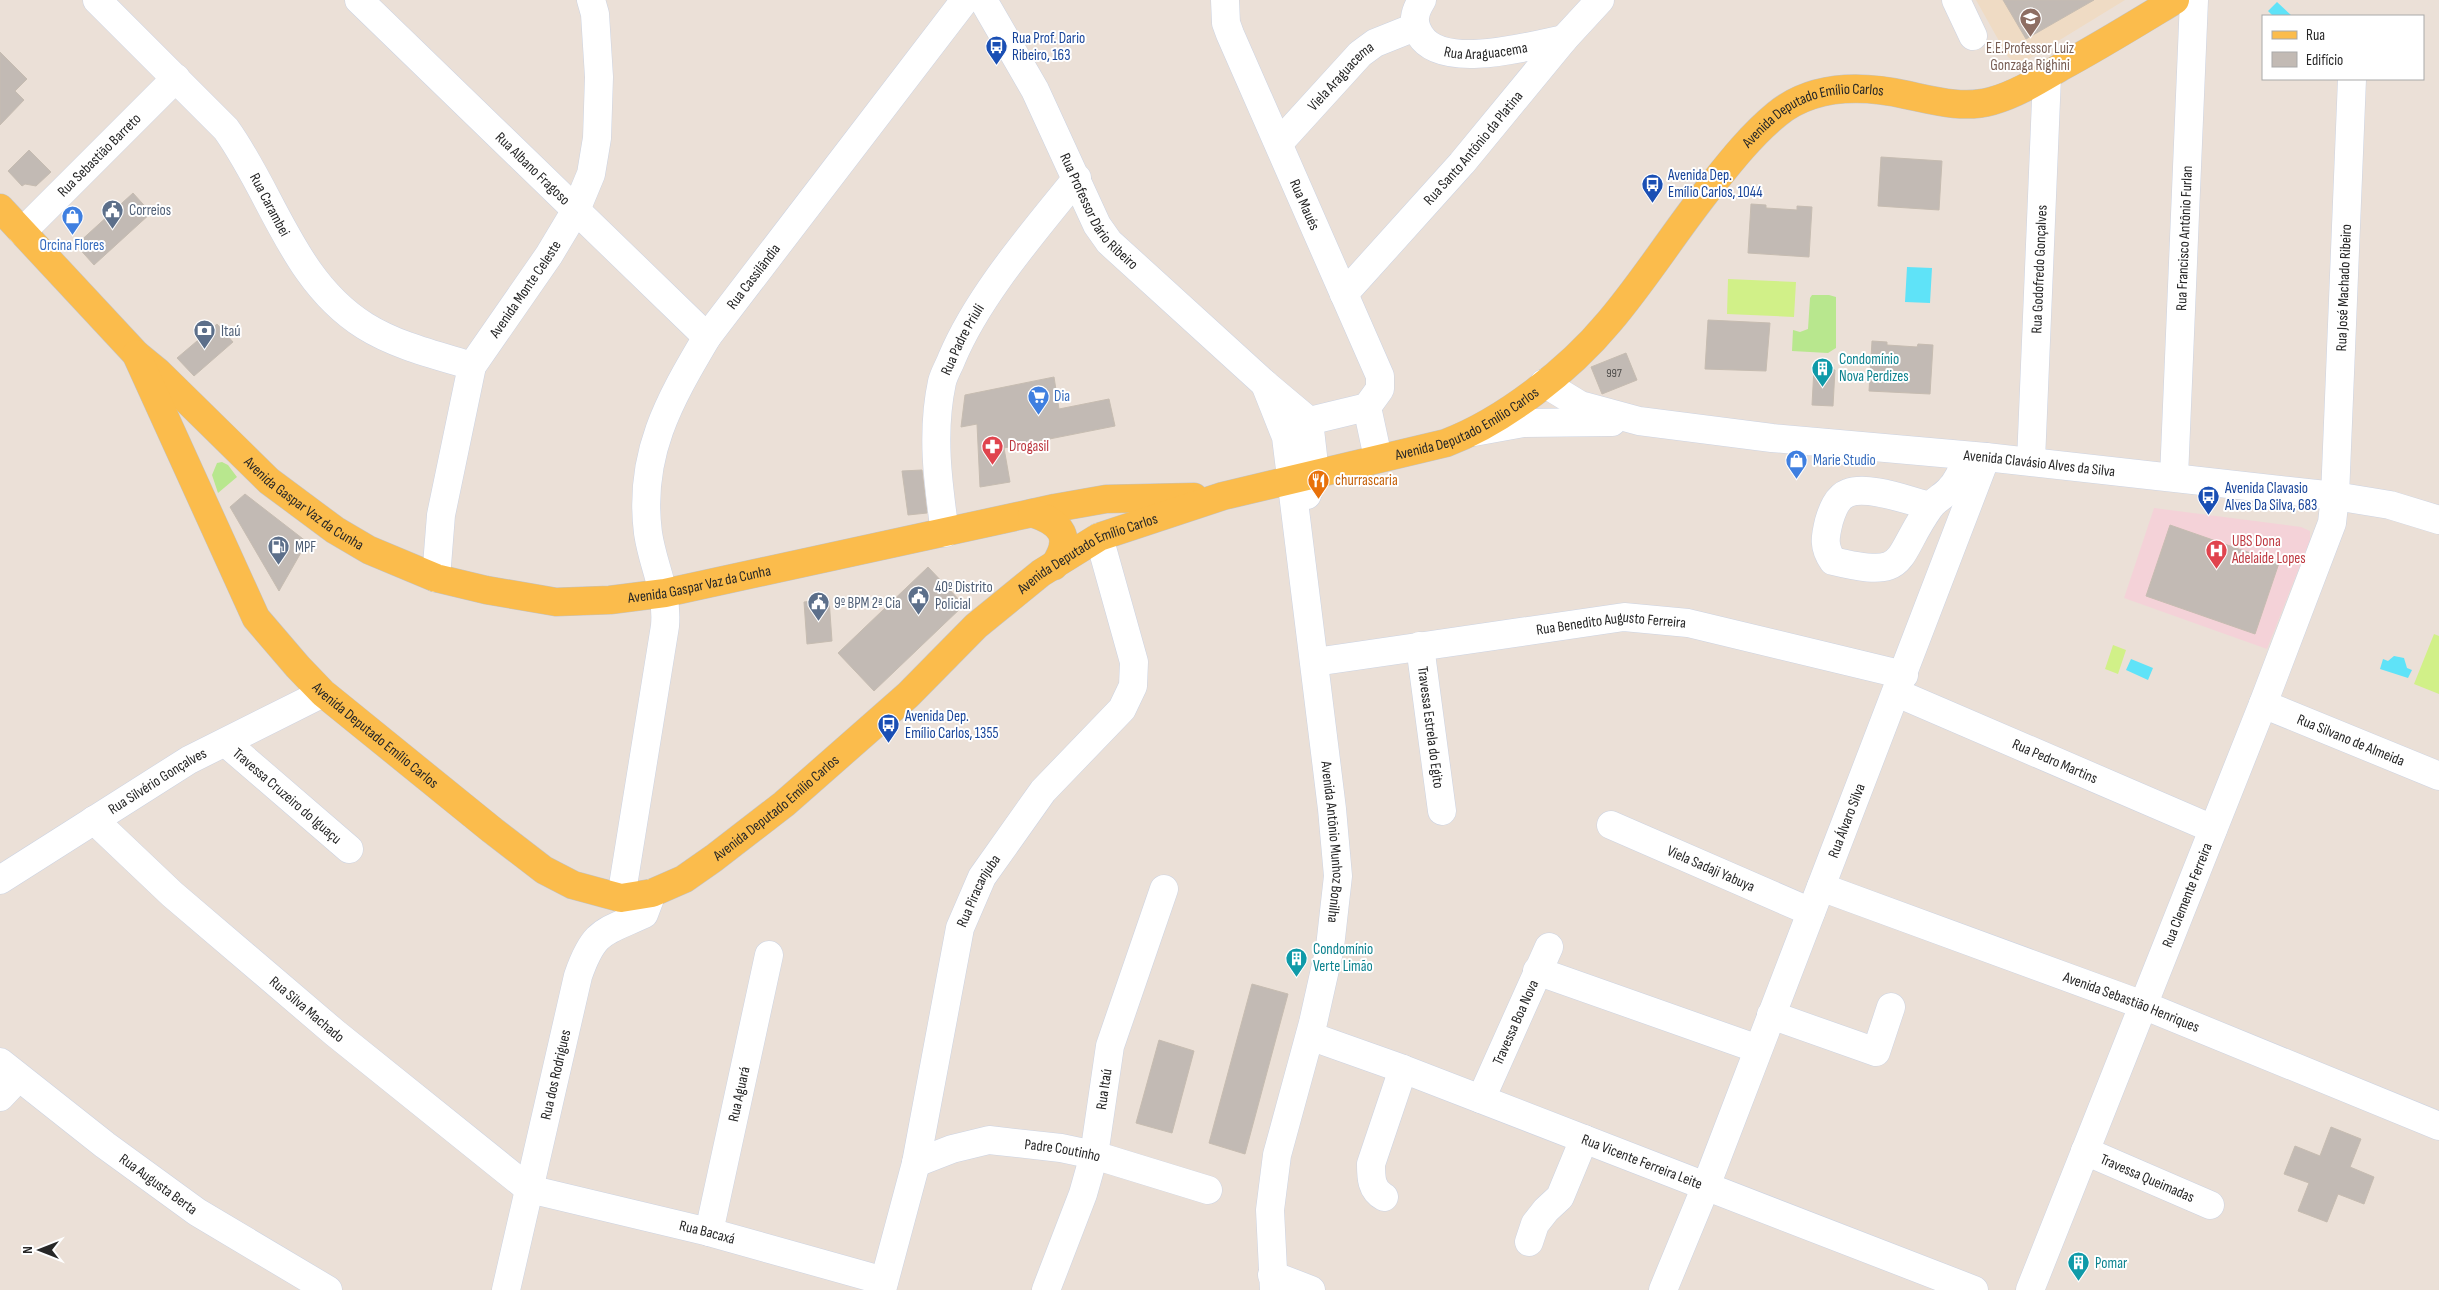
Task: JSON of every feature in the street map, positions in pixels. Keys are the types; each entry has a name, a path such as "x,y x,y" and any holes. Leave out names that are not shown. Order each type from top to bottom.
{"main road":[{"name":"Avenida Deputado Emílio Carlos","path":"136,354 256,618 323,693 544,870 573,885 621,898 652,893 684,879 784,804 908,695 976,626 1041,573 1099,537 1223,496 1378,458 1420,450 1473,432 1544,383 1608,323 1678,228 1742,147 1778,113 1794,103 1803,98 1832,90 1860,87 1956,105 1990,102 2019,91 2047,76 2175,0"},
{"name":"Avenida Deputado Emílio Carlos","path":"0,208 136,354 219,432"},
{"name":"Avenida Gaspar Vaz da Cunha","path":"219,432 269,481 335,530 369,550 436,578 486,590 556,602 610,600 664,593 945,533 1032,512 1106,499 1223,496"},
{"path":"185,460 190,446 196,438 206,433 219,432"},
{"path":"1032,512 1048,518 1060,529 1064,546 1054,566"}],"street":[{"name":"Rua Carambei","path":"97,0 226,129 243,153 290,242 311,275 340,308 365,326 389,339 472,366"},
{"name":"Rua Albano Fragoso","path":"359,0 707,337"},
{"name":"Avenida Monte Celeste","path":"436,578 440,515 472,366 549,255 576,210 591,174 597,138 599,77 595,14 591,0"},
{"name":"Rua Cassilândia","path":"621,898 665,626 664,593 648,534 647,497 650,455 662,421 681,380 707,337 965,0"},
{"name":"Rua Professor Dário Ribeiro","path":"983,0 1035,90 1098,225 1109,242 1265,384 1309,421"},
{"name":"Rua Maués","path":"1225,0 1226,23 1230,34 1380,376 1380,389 1367,407"},
{"path":"1415,27 1414,13 1422,0"},
{"name":"Rua Santo Antônio da Platina","path":"1344,294 1462,163 1564,39 1600,0"},
{"path":"1956,0 1973,36"},
{"name":"Rua Francisco Antônio Furlan","path":"2174,478 2194,0"},
{"name":"Viela Araguacema","path":"1279,143 1360,54 1375,43 1415,27"},
{"name":"Rua Araguacema","path":"1415,27 1424,42 1454,54 1499,52 1564,39"},
{"name":"Rua Godofredo Gonçalves","path":"2030,461 2047,76"},
{"name":"Rua Sebastião Barreto","path":"22,232 176,78"},
{"name":"Rua José Machado Ribeiro","path":"2335,496 2352,80"},
{"name":"Rua Padre Priuli","path":"945,533 936,470 937,421 943,381 960,340 984,299 1077,178"},
{"name":"Avenida Clavásio Alves da Silva","path":"1544,383 1580,404 1639,421"},
{"name":"Rua Professor Dário Ribeiro","path":"1265,384 1303,476"},
{"path":"1303,476 1309,421 1367,407 1378,458"},
{"name":"Avenida Clavásio Alves da Silva","path":"1473,432 1524,422 1639,421 1772,438 2030,461 2335,496 2390,505 2439,520"},
{"path":"1930,506 1950,489 1961,473 1977,456"},
{"name":"Rua Álvaro Silva","path":"1662,1290 1706,1186 1770,1015 1901,684 1977,456"},
{"name":"Avenida Antônio Munhoz Bonilha","path":"1273,1282 1271,1198 1277,1155 1310,1036 1330,947 1338,876 1315,662 1297,523 1303,476"},
{"name":"Rua Clemente Ferreira","path":"2030,1290 2264,704 2325,545 2332,523 2335,496"},
{"name":"Rua Piracanjuba","path":"883,1285 916,1163 960,928 982,877 1043,792 1122,709 1133,686 1134,662 1099,537"},
{"name":"Rua Benedito Augusto Ferreira","path":"1315,662 1624,617 1688,623 1901,684"},
{"name":"Travessa Estrela do Egito","path":"1420,646 1442,811"},
{"name":"Rua Pedro Martins","path":"1901,684 2213,829"},
{"name":"Rua Silvério Gonçalves","path":"0,880 189,760 226,744 323,693"},
{"name":"Rua Silvano de Almeida","path":"2264,704 2439,776"},
{"name":"Travessa Cruzeiro do Iguaçu","path":"226,744 349,849"},
{"name":"Rua Silva Machado","path":"94,820 172,894 328,1027 528,1189"},
{"name":"Viela Sadaji Yabuya","path":"1611,825 1811,912"},
{"name":"Avenida Sebastião Henriques","path":"1821,887 2143,1005 2439,1126"},
{"name":"Rua Itaú","path":"1046,1290 1084,1194 1094,1155 1110,1046 1164,889"},
{"name":"Rua dos Rodrigues","path":"506,1290 578,976 585,956 595,939 611,927 644,914 652,893"},
{"name":"Travessa Boa Nova","path":"1481,1098 1549,947"},
{"name":"Rua Aguará","path":"709,1232 769,955"},
{"path":"1537,971 1758,1049"},
{"path":"1770,1015 1876,1052 1891,1007"},
{"name":"Rua Vicente Ferreira Leite","path":"1310,1036 1403,1068 1974,1290"},
{"path":"1384,1197 1374,1187 1371,1178 1371,1164 1403,1068"},
{"name":"Rua Augusta Berta","path":"6,1079 104,1145 197,1212 327,1290"},
{"path":"1529,1242 1534,1224 1560,1197 1584,1139"},
{"name":"Padre Coutinho","path":"916,1163 952,1149 989,1140 1094,1155 1208,1190"},
{"name":"Travessa Queimadas","path":"2085,1151 2210,1205"},
{"name":"Rua Bacaxá","path":"528,1189 709,1232 883,1285"},
{"path":"1273,1282 1311,1290"}],"shaded area":[{"name":"E.E.Professor Luiz Gonzaga Righini","path":"1976,0 2125,0 2019,65 2008,57"},
{"name":"UBS Dona Adelaide Lopes","path":"2154,508 2301,527 2310,531 2310,540 2267,649 2124,598"}],"green space":[{"path":"1728,279 1796,282 1794,317 1727,314"},
{"path":"1812,295 1836,297 1836,348 1828,353 1792,351 1793,330 1800,332 1808,329 1810,298"},
{"path":"222,462 228,465 237,477 218,493 212,475 217,463"},
{"path":"2434,634 2439,636 2439,694 2414,684"},
{"path":"2113,645 2126,650 2118,674 2105,669"}],"water":[{"path":"2277,2 2291,15 2272,15 2268,11"},
{"path":"1907,267 1932,268 1930,303 1905,302"},
{"path":"2394,656 2404,658 2407,668 2412,670 2408,678 2380,669 2383,659 2388,661"},
{"path":"2131,659 2153,668 2148,680 2126,670"}],"building":[{"path":"2003,0 2094,0 2026,39"},
{"path":"0,52 27,79 15,91 24,100 0,125"},
{"path":"29,150 51,172 36,186 25,184 22,186 8,171"},
{"path":"1881,157 1942,161 1939,210 1878,206"},
{"name":"Correios","path":"133,193 151,213 94,265 76,245"},
{"path":"1751,204 1766,205 1766,208 1797,210 1797,206 1812,207 1809,257 1748,253"},
{"path":"1708,320 1770,323 1766,371 1705,369"},
{"name":"Itaú","path":"217,324 233,342 194,376 177,358"},
{"path":"1872,341 1887,342 1887,345 1917,347 1918,344 1933,345 1930,394 1869,391"},
{"path":"1626,353 1637,380 1602,394 1591,367"},
{"name":"Condomínio Nova Perdizes","path":"1814,368 1835,370 1833,406 1812,405"},
{"name":"Dia","path":"1054,377 1059,409 1109,399 1115,426 1004,448 1010,482 980,487 977,424 961,427 965,395"},
{"path":"922,470 927,513 908,515 902,471"},
{"name":"MPF","path":"245,494 307,542 279,591 230,507"},
{"path":"2170,525 2279,563 2255,634 2146,596"},
{"path":"928,567 964,605 874,691 838,653"},
{"name":"9º BPM 2ª Cia","path":"829,599 832,641 807,644 804,602"},
{"path":"1252,984 1288,994 1245,1154 1209,1143"},
{"path":"1159,1040 1194,1051 1172,1133 1136,1123"},
{"path":"2331,1127 2361,1139 2350,1167 2374,1177 2364,1204 2338,1194 2327,1222 2298,1211 2309,1183 2284,1174 2295,1146 2320,1156"}],"place":[{"name":"E.E.Professor Luiz Gonzaga Righini","path":"2030,38"},
{"name":"Rua Prof. Dario Ribeiro, 163","path":"996,66"},
{"name":"Avenida Dep. Emílio Carlos, 1044","path":"1652,203"},
{"name":"Correios","path":"113,229"},
{"name":"Orcina Flores","path":"72,235"},
{"name":"Itaú","path":"205,350"},
{"name":"Condomínio Nova Perdizes","path":"1823,387"},
{"name":"Dia","path":"1038,415"},
{"name":"Drogasil","path":"993,465"},
{"name":"Marie Studio","path":"1797,479"},
{"name":"churrascaria","path":"1319,499"},
{"name":"Avenida Clavasio Alves Da Silva, 683","path":"2209,516"},
{"name":"MPF","path":"279,566"},
{"name":"UBS Dona Adelaide Lopes","path":"2216,569"},
{"name":"40º Distrito Policial","path":"919,615"},
{"name":"9º BPM 2ª Cia","path":"818,622"},
{"name":"Avenida Dep. Emílio Carlos, 1355","path":"889,744"},
{"name":"Condomínio Verte Limão","path":"1297,977"},
{"name":"Pomar","path":"2079,1282"}]}
